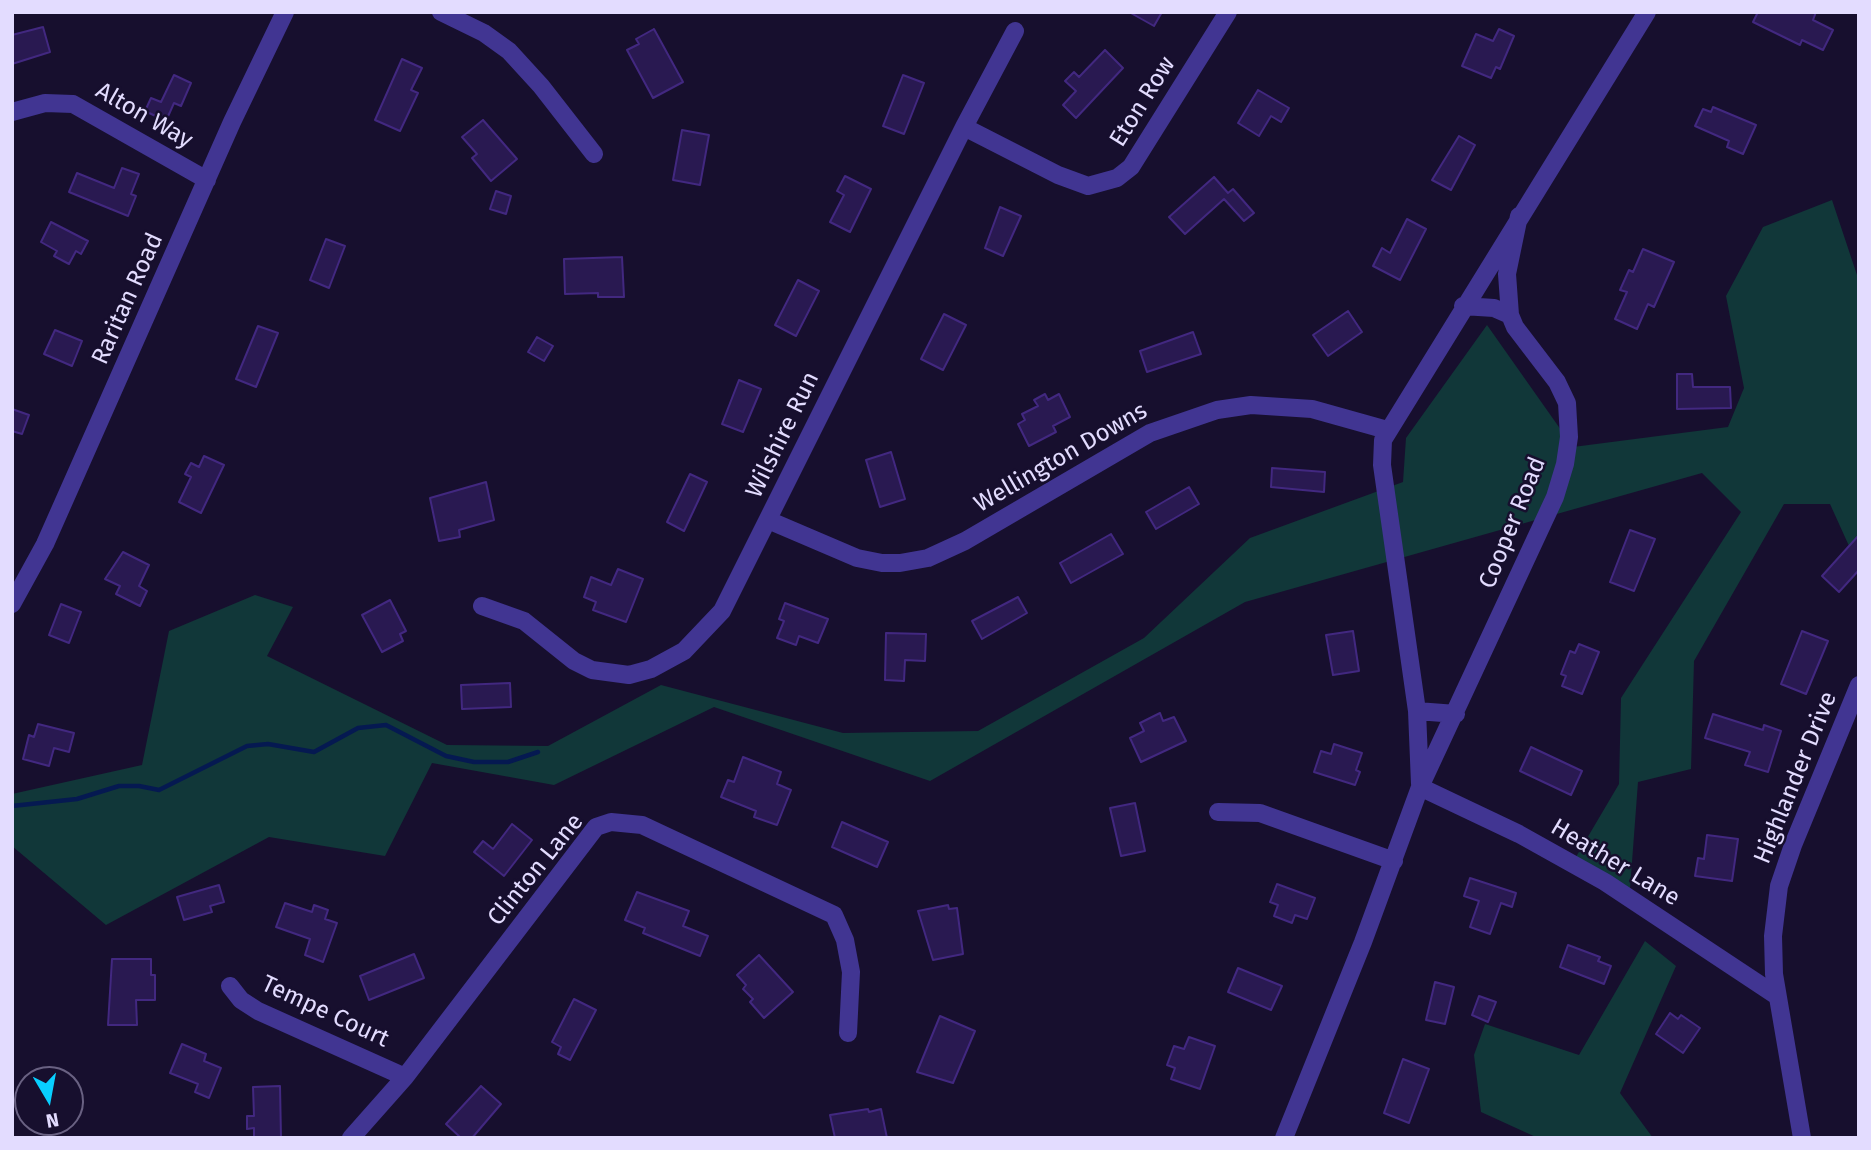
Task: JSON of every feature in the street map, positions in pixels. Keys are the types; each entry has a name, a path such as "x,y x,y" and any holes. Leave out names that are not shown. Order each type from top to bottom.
{"street":[{"name":"Raritan Road","path":"12,604 45,544 285,12"},
{"path":"440,12 484,33 509,51 541,86 594,154"},
{"name":"Eton Row","path":"964,127 1058,175 1088,186 1116,178 1131,167 1228,12"},
{"name":"Cooper Road","path":"1420,787 1417,711 1381,449 1387,430 1647,12"},
{"name":"Wilshire Run","path":"482,606 524,621 574,661 592,670 629,675 651,669 684,651 722,611 964,127 1015,31"},
{"name":"Alton Way","path":"12,112 45,103 73,104 208,180"},
{"name":"Cooper Road","path":"1284,1138 1394,861 1420,787 1555,497 1569,437 1567,403 1557,382 1515,327 1510,315 1507,274 1519,216"},
{"path":"1464,306 1494,308 1510,315"},
{"name":"Wellington Downs","path":"768,520 857,558 900,563 928,558 965,541 1150,433 1216,410 1251,405 1312,409 1387,430"},
{"name":"Highlander Drive","path":"1802,1138 1777,996 1773,936 1779,886 1859,685"},
{"path":"1417,711 1456,714"},
{"name":"Heather Lane","path":"1420,787 1519,834 1605,882 1777,996"},
{"path":"1218,813 1260,813 1394,861"},
{"name":"Clinton Lane","path":"351,1138 405,1077 596,827 611,822 642,825 819,905 834,915 845,940 851,972 848,1033"},
{"name":"Tempe Court","path":"230,986 241,1000 258,1011 405,1077"}],"green space":[{"path":"1832,200 1859,281 1859,568 1830,504 1784,504 1694,661 1691,769 1638,782 1629,902 1573,862 1619,784 1621,698 1741,512 1702,473 1245,602 930,781 714,707 554,785 432,763 385,856 269,837 106,925 12,846 12,794 142,765 169,631 255,595 293,607 267,656 447,745 548,746 661,685 843,733 978,731 1144,638 1250,538 1403,482 1406,438 1487,325 1573,447 1728,427 1744,388 1726,296 1763,227"},
{"path":"1645,941 1676,966 1620,1093 1653,1138 1538,1138 1481,1112 1474,1055 1485,1024 1579,1055"}],"building":[{"path":"1129,12 1162,12 1154,26"},
{"path":"1758,12 1816,12 1813,20 1833,30 1823,50 1802,40 1800,45 1753,22"},
{"path":"43,27 50,52 12,64 12,35"},
{"path":"654,29 683,82 653,98 627,50 639,44 636,39"},
{"path":"1499,29 1514,36 1500,69 1496,67 1491,78 1462,66 1476,34 1493,41"},
{"path":"1105,50 1123,68 1076,118 1063,105 1076,91 1065,81 1074,72 1079,77"},
{"path":"402,59 422,68 411,90 418,93 400,131 375,120"},
{"path":"174,75 191,83 181,106 174,103 166,121 145,111 151,98 161,102"},
{"path":"903,75 924,83 904,134 883,126"},
{"path":"1258,90 1289,108 1281,122 1271,116 1259,136 1238,123"},
{"path":"1713,107 1756,125 1743,154 1727,147 1729,141 1695,126 1703,109 1711,112"},
{"path":"483,120 517,159 491,181 472,158 477,154 462,137"},
{"path":"682,130 709,135 700,185 673,180"},
{"path":"1459,136 1475,145 1451,190 1432,180"},
{"path":"122,168 139,174 131,194 136,196 128,216 69,192 77,173 114,188"},
{"path":"845,176 871,189 850,232 830,222 844,195 837,191"},
{"path":"1214,177 1228,193 1233,189 1254,213 1244,221 1224,199 1185,234 1169,217"},
{"path":"496,191 511,196 506,214 490,209"},
{"path":"1000,207 1021,216 1003,256 985,248"},
{"path":"1407,219 1426,229 1400,280 1373,266 1382,248 1390,253"},
{"path":"51,222 88,241 81,254 76,251 69,264 54,256 57,251 41,242"},
{"path":"326,239 345,246 329,288 310,280"},
{"path":"1643,249 1674,262 1654,307 1648,304 1637,329 1615,319 1627,292 1620,290 1629,270 1633,272"},
{"path":"622,257 624,297 598,297 598,293 565,294 564,259"},
{"path":"798,280 819,291 796,336 775,325"},
{"path":"1348,311 1362,332 1328,356 1313,335"},
{"path":"944,314 966,325 943,370 921,359"},
{"path":"258,326 278,333 256,387 236,379"},
{"path":"55,330 82,341 72,366 44,354"},
{"path":"1193,332 1201,354 1147,372 1140,351"},
{"path":"537,337 553,346 544,361 528,352"},
{"path":"1677,374 1692,374 1693,387 1730,387 1731,408 1677,409"},
{"path":"739,380 761,389 743,432 722,424"},
{"path":"1045,394 1048,400 1059,394 1070,417 1053,426 1056,432 1029,446 1018,424 1025,420 1022,414 1038,406 1034,400"},
{"path":"12,409 29,415 22,434 12,431"},
{"path":"891,452 905,499 880,507 866,460"},
{"path":"204,456 224,465 201,513 179,502 191,477 185,474 191,463 199,467"},
{"path":"1272,468 1325,472 1324,492 1271,487"},
{"path":"690,474 707,482 684,531 667,522"},
{"path":"486,482 494,520 459,530 460,537 439,541 430,498"},
{"path":"1189,487 1199,504 1156,529 1146,512"},
{"path":"1630,530 1655,539 1634,591 1610,582"},
{"path":"1111,534 1123,554 1071,583 1060,563"},
{"path":"1859,535 1859,570 1839,592 1822,576"},
{"path":"123,552 149,565 139,586 147,591 140,606 116,594 120,586 105,579"},
{"path":"618,569 643,579 626,622 593,610 596,602 584,597 591,577 611,585"},
{"path":"1018,597 1027,613 982,639 972,621"},
{"path":"390,600 406,631 400,634 403,641 382,652 362,615"},
{"path":"785,603 828,619 818,643 799,636 796,645 777,638 784,621 779,619"},
{"path":"61,604 81,612 69,643 49,635"},
{"path":"1353,631 1359,671 1333,675 1326,635"},
{"path":"1802,631 1828,641 1806,694 1781,684"},
{"path":"886,633 926,634 925,661 905,660 904,681 885,680"},
{"path":"1579,644 1599,652 1582,694 1562,686 1566,676 1561,674 1570,651 1575,653"},
{"path":"510,683 511,707 462,709 461,685"},
{"path":"1160,713 1163,721 1174,717 1186,741 1141,762 1130,738 1144,731 1140,723"},
{"path":"1713,714 1763,730 1764,725 1781,731 1768,772 1745,765 1750,752 1705,738"},
{"path":"38,724 74,733 69,752 54,748 49,766 23,759 29,735 34,737"},
{"path":"1334,744 1362,753 1356,770 1360,772 1355,785 1314,772 1321,751 1331,754"},
{"path":"1531,747 1582,771 1571,795 1520,771"},
{"path":"743,757 781,772 777,784 791,790 777,825 754,817 756,811 721,797 728,780 734,782"},
{"path":"1135,803 1145,851 1121,856 1110,808"},
{"path":"842,822 888,842 877,867 832,847"},
{"path":"512,824 532,840 504,876 474,852 483,841 493,849"},
{"path":"1707,835 1738,839 1732,881 1695,876 1698,858 1704,859"},
{"path":"1470,878 1516,893 1512,907 1501,903 1490,934 1470,927 1479,901 1464,896"},
{"path":"1277,884 1315,898 1307,919 1295,915 1292,923 1274,916 1278,905 1270,902"},
{"path":"219,885 224,902 210,906 212,912 184,920 177,897"},
{"path":"637,892 689,911 683,926 708,936 700,956 643,933 645,928 625,920"},
{"path":"285,903 312,912 314,905 328,910 325,919 337,923 323,962 305,955 310,939 276,927"},
{"path":"948,905 949,909 957,908 963,954 933,960 918,911"},
{"path":"1568,945 1600,957 1598,961 1611,966 1604,984 1560,967"},
{"path":"414,954 424,978 369,1000 360,976"},
{"path":"759,955 793,992 764,1018 750,1002 753,999 743,989 746,985 737,975"},
{"path":"112,959 151,959 151,975 155,975 155,1000 136,1000 137,1025 108,1025"},
{"path":"1238,968 1282,986 1271,1010 1228,992"},
{"path":"1435,982 1454,987 1445,1024 1426,1020"},
{"path":"1479,996 1496,1002 1488,1022 1472,1015"},
{"path":"574,999 596,1010 570,1060 558,1054 561,1047 552,1042"},
{"path":"1670,1013 1678,1019 1681,1015 1700,1028 1683,1053 1656,1034"},
{"path":"940,1016 975,1031 953,1083 917,1072"},
{"path":"1189,1037 1215,1046 1200,1089 1171,1079 1175,1068 1167,1065 1174,1046 1184,1049"},
{"path":"182,1044 206,1054 204,1061 221,1068 209,1098 195,1092 198,1084 170,1073"},
{"path":"1403,1059 1429,1069 1409,1123 1384,1113"},
{"path":"280,1086 281,1138 254,1138 254,1128 247,1129 247,1116 254,1116 253,1087"},
{"path":"481,1086 501,1104 472,1138 461,1138 446,1124"},
{"path":"868,1109 869,1112 881,1109 887,1138 835,1138 830,1115"}],"waterway":[{"path":"12,806 77,799 119,786 159,790 247,746 268,744 314,752 358,728 386,725 446,756 474,762 508,762 538,752"}]}
